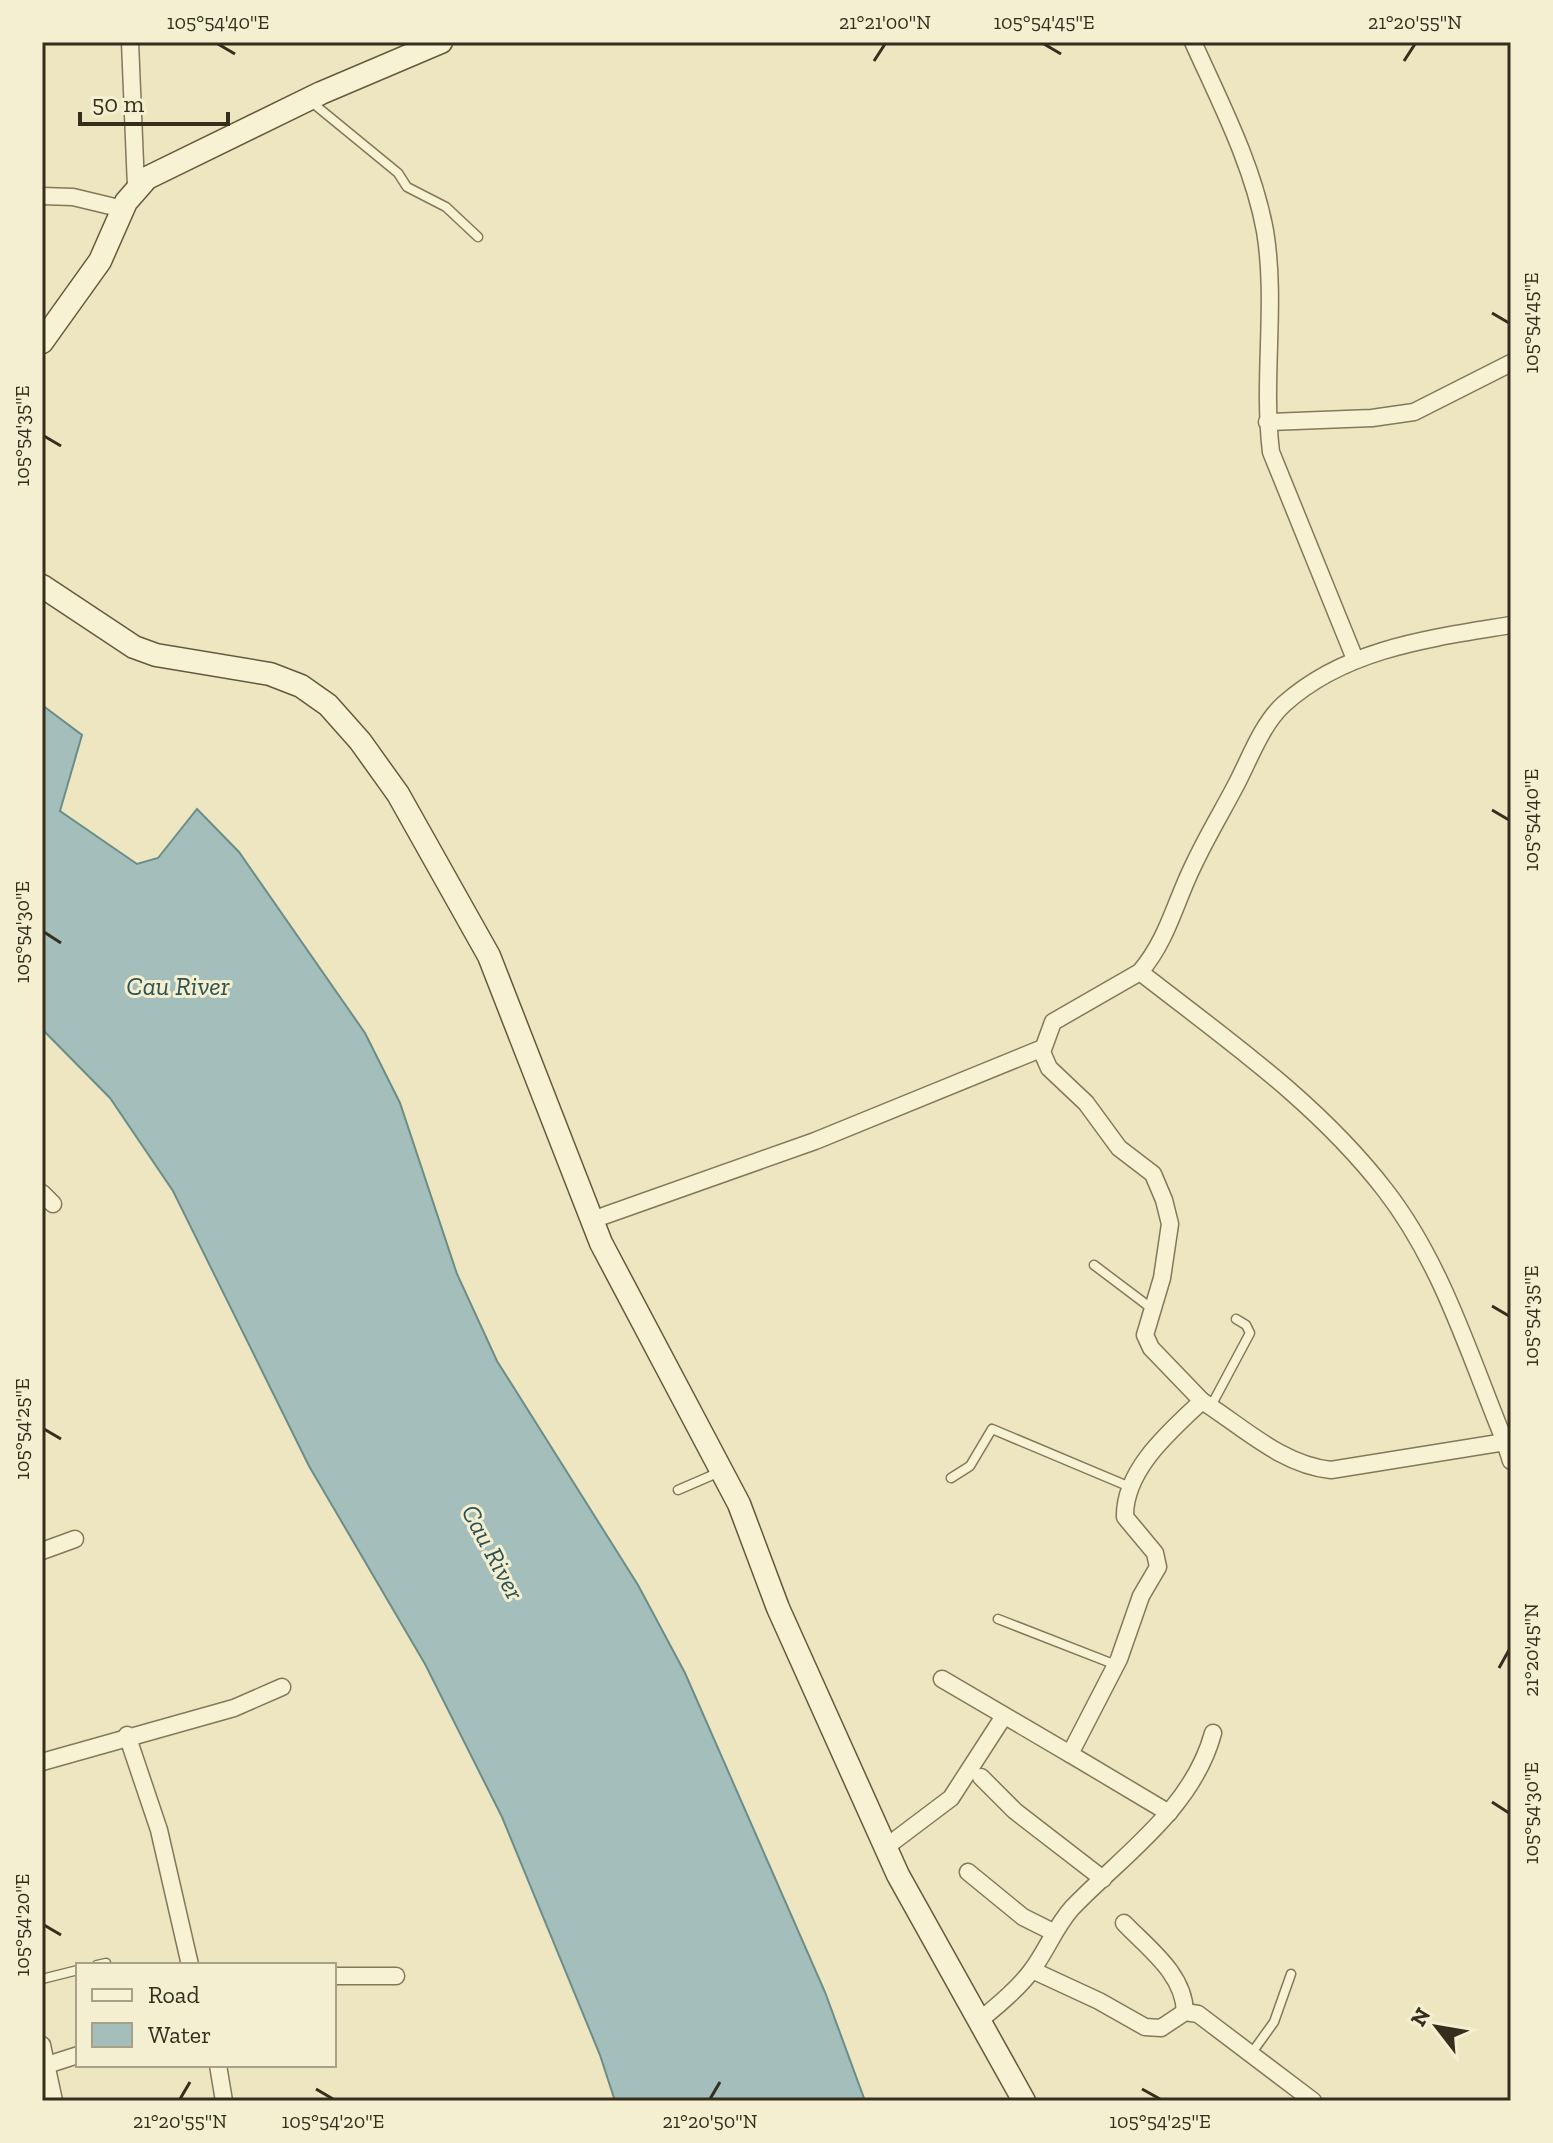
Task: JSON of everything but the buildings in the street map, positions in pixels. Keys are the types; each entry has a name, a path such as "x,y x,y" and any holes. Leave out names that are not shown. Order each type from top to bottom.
{"street":[{"path":"129,197 130,42"},
{"path":"42,342 100,261 129,197 158,171 308,99 441,42"},
{"path":"1193,42 1244,160 1265,232 1270,338 1267,422 1271,452 1355,659"},
{"path":"42,196 129,197"},
{"path":"1267,422 1372,418 1414,412 1511,363"},
{"path":"42,586 134,647 156,655 270,674 301,686 328,705 360,741 398,794 489,956 592,1220 747,1521 778,1608 913,1905 1008,2067 1024,2101"},
{"path":"1505,1442 1331,1470 1308,1468 1287,1458 1206,1404 1151,1348 1145,1335 1162,1278 1170,1224 1153,1174 1119,1148 1078,1093 1049,1068 1043,1048 1053,1022 1145,967 1163,941 1184,884 1211,827 1282,705 1355,659 1420,640 1511,625"},
{"path":"1145,967 1327,1124 1386,1191 1438,1278 1511,1461"},
{"path":"592,1220 815,1141 1043,1048"},
{"path":"1070,1754 1116,1665 1141,1596 1158,1567 1155,1553 1125,1517 1125,1501 1130,1487 1134,1477 1171,1431 1206,1404"},
{"path":"42,1551 75,1539"},
{"path":"942,1679 1169,1813"},
{"path":"42,1762 127,1735 234,1708 282,1687"},
{"path":"886,1847 951,1798 1004,1716"},
{"path":"979,2021 1032,1970 1053,1932 1169,1813 1199,1766 1213,1733"},
{"path":"127,1735 159,1830 190,1963"},
{"path":"981,1777 1015,1811 1103,1879"},
{"path":"968,1872 1023,1917 1053,1932"},
{"path":"1124,1923 1173,1975 1182,1990 1185,2012"},
{"path":"1032,1970 1099,2001 1145,2027 1161,2028 1185,2012 1198,2014 1311,2100"},
{"path":"336,1976 396,1976"},
{"path":"42,2045 54,2101"},
{"path":"47,2065 76,2056"},
{"path":"218,2067 224,2101"}],"lane":[{"path":"308,99 398,173 407,187 446,207 478,237"},
{"path":"1094,1265 1151,1308"},
{"path":"1206,1404 1250,1333 1246,1325 1236,1319"},
{"path":"951,1478 970,1466 992,1429 998,1429 1130,1487"},
{"path":"678,1490 722,1471"},
{"path":"998,1619 1116,1665"},
{"path":"42,1979 76,1970"},
{"path":"1250,2054 1274,2022 1291,1974"}],"water":[{"name":"Cau River","path":"42,705 82,735 60,811 137,864 158,858 197,809 239,852 365,1033 400,1103 457,1274 497,1361 638,1585 685,1673 825,1992 865,2101 615,2101 600,2055 502,1817 425,1664 309,1466 173,1191 110,1098 42,1029"}]}
